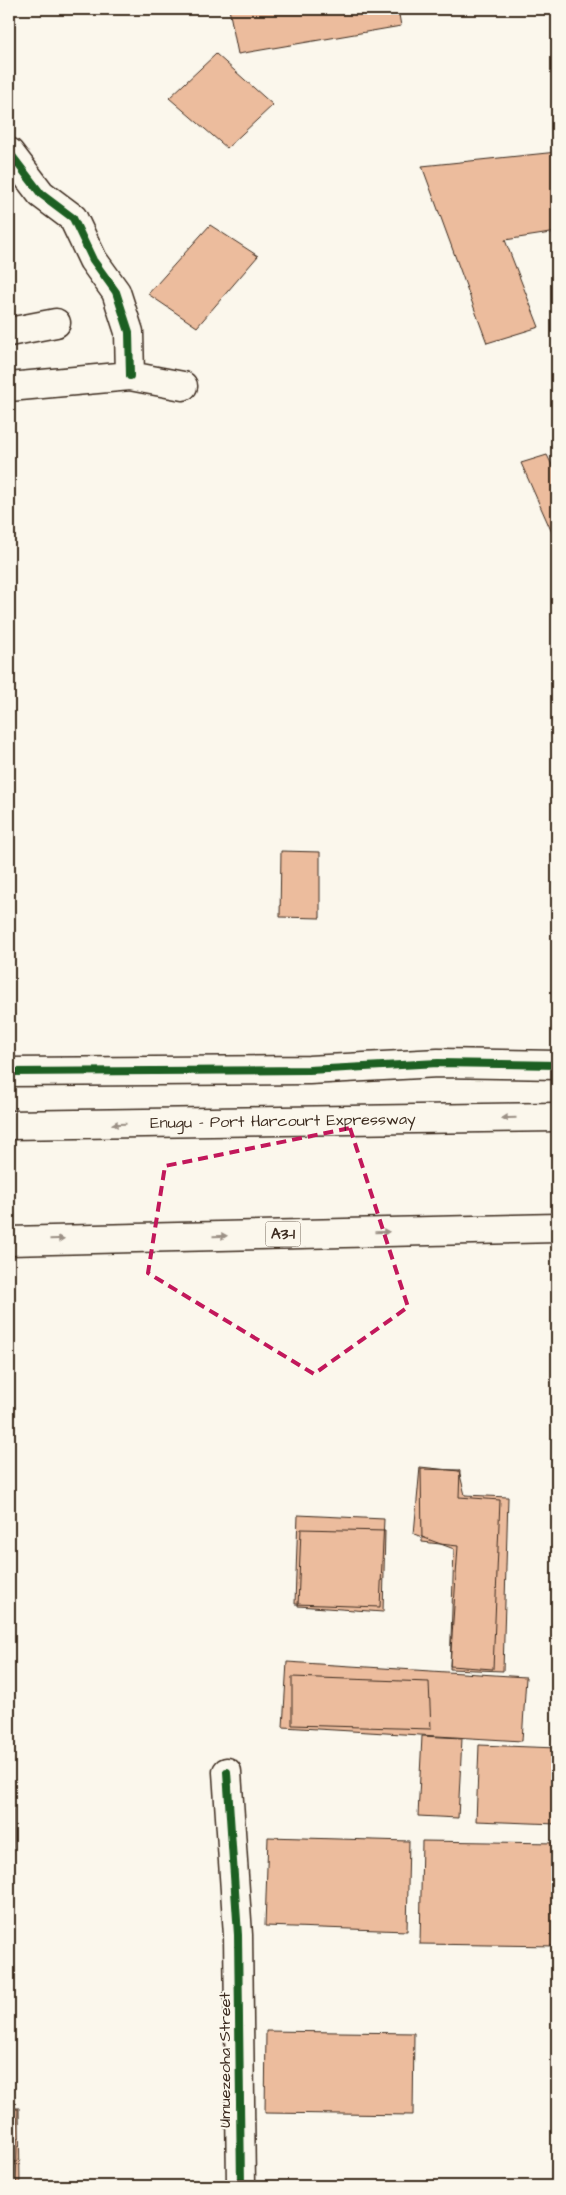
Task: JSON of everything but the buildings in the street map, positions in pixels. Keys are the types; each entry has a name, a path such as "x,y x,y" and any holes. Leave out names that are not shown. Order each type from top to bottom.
{"main road":[{"path":"9,152 41,194 73,218 93,260 116,292 130,332 130,376"},
{"path":"9,332 56,323"},
{"path":"9,386 130,376 183,386"},
{"path":"9,1072 308,1070 438,1063 557,1065"},
{"name":"Enugu - Port Harcourt Expressway","path":"9,1126 557,1116"},
{"name":"A3-1","path":"9,1241 557,1228"},
{"name":"Umuezeoha Street","path":"227,1772 238,1934 241,2186"}],"highlighted area":[{"path":"350,1128 408,1307 314,1374 148,1273 165,1166"}],"cycle path":[{"path":"9,152 41,194 73,218 93,260 116,292 129,332 130,376"},
{"path":"9,1072 309,1070 438,1063 557,1065"},
{"path":"227,1772 238,1935 241,2186"}]}
